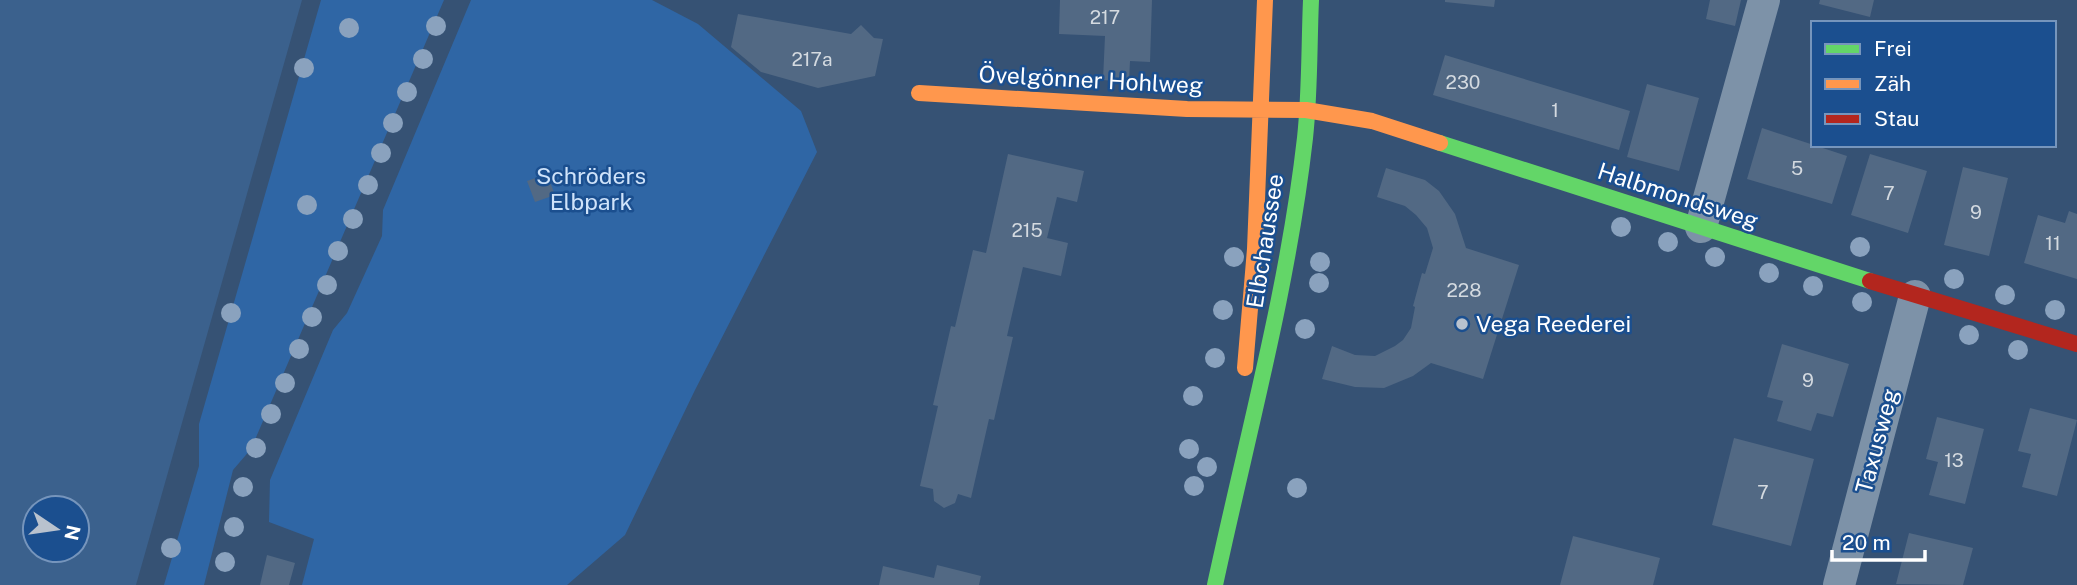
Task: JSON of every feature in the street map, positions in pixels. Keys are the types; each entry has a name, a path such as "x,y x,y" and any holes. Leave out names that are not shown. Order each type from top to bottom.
{"street":[{"name":"Elbchaussee","path":"1236,486 1255,249 1265,0"},
{"name":"Elbchaussee","path":"1215,585 1271,343 1296,200 1306,110 1311,0"},
{"path":"1701,228 1764,0"},
{"name":"Övelgönner Hohlweg","path":"919,93 1187,109 1261,108"},
{"name":"Halbmondsweg","path":"1261,108 1340,114 1392,126 1701,228 2077,344"},
{"name":"Taxusweg","path":"1839,585 1915,296"}],"green space":[{"path":"321,0 444,0 251,449 233,470 204,585 164,585 199,466 199,424"},
{"name":"Schröders Elbpark","path":"471,0 652,0 698,24 801,111 817,152 695,390 625,535 567,585 302,585 314,539 269,522 270,480 333,330 347,313 382,236 383,210"}],"shaded area":[{"path":"0,0 302,0 136,585 0,585"}],"building":[{"path":"1060,0 1152,0 1150,62 1130,61 1129,82 1103,80 1105,36 1059,34"},
{"path":"1445,0 1495,0 1494,7"},
{"path":"1710,0 1741,0 1735,26 1706,19"},
{"path":"1820,0 1874,0 1870,17 1819,4"},
{"path":"738,14 851,34 861,25 874,38 883,39 875,76 818,88 761,72 731,47"},
{"path":"1445,55 1630,111 1619,150 1433,95"},
{"path":"1647,84 1699,98 1679,171 1627,157"},
{"path":"1762,128 1811,144 1811,147 1820,147 1847,156 1832,204 1747,179"},
{"path":"1008,154 1084,171 1077,202 1057,197 1047,238 1068,243 1061,276 1023,267 1007,336 1013,337 994,420 989,419 971,498 958,494 955,503 944,508 934,501 933,489 920,486 938,406 933,405 951,326 955,327 973,250 986,253"},
{"path":"1870,154 1927,171 1908,233 1851,215"},
{"path":"1963,167 2008,178 1989,256 1944,245"},
{"path":"1386,168 1425,180 1439,191 1455,214 1466,248 1519,265 1483,379 1431,363 1413,376 1384,388 1355,387 1322,379 1332,346 1355,355 1375,356 1403,340 1411,328 1413,306 1422,273 1425,274 1433,248 1427,228 1416,215 1405,206 1377,197"},
{"path":"547,174 555,195 535,202 527,181"},
{"path":"2069,211 2077,214 2077,279 2024,263 2038,215 2065,223"},
{"path":"1782,344 1849,364 1833,417 1817,413 1811,431 1777,421 1783,401 1767,397"},
{"path":"2030,408 2077,420 2057,496 2022,487 2031,454 2018,451"},
{"path":"1937,417 1984,429 1965,504 1929,495 1938,462 1926,459"},
{"path":"1734,438 1814,459 1791,546 1712,525"},
{"path":"1909,533 1973,548 1963,585 1896,584"},
{"path":"1573,536 1660,558 1653,585 1560,585"},
{"path":"267,555 295,563 289,585 260,585"},
{"path":"937,565 981,576 979,585 879,585 883,566 934,578"}],"traffic: fast":[{"path":"1215,585 1266,362 1298,194 1307,121 1311,0"},
{"path":"1440,143 1870,281"}],"traffic: slow":[{"path":"1245,368 1255,249 1265,0"},
{"path":"919,93 1187,109 1306,110 1372,121 1440,143"}],"traffic: jam":[{"path":"1870,281 2077,344"}],"place":[{"name":"Vega Reederei","path":"1462,324"}]}
